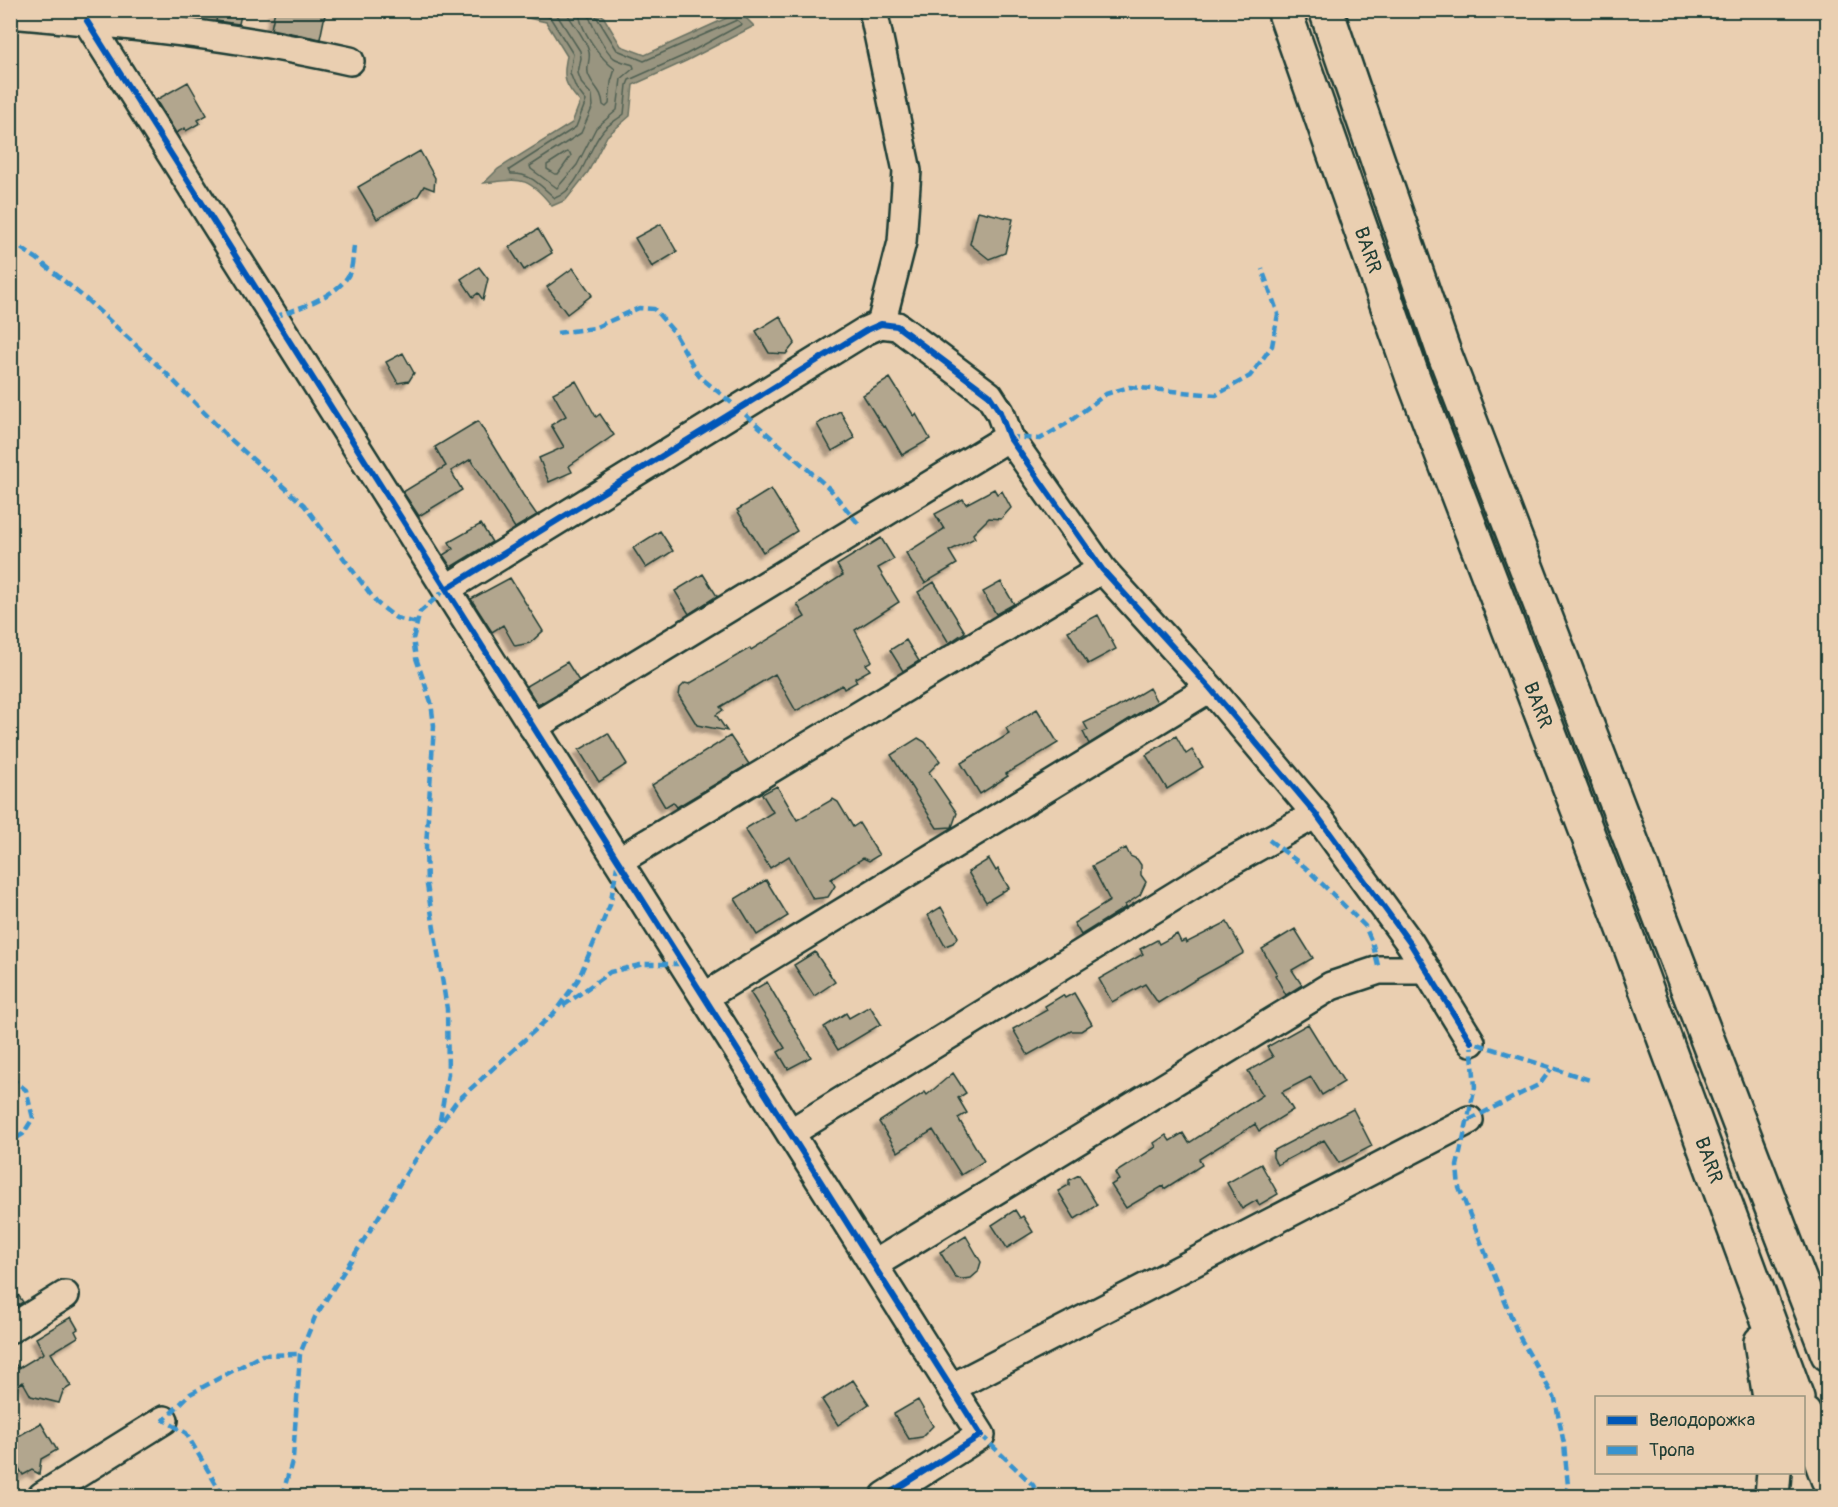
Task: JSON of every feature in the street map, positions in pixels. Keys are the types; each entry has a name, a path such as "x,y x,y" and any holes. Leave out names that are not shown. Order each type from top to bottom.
{"highway":[{"name":"BARR","path":"1284,10 1413,378 1624,929 1796,1396"},
{"name":"BARR","path":"1326,10 1443,350 1827,1354"},
{"path":"1788,1249 1827,1322"},
{"path":"1744,1254 1770,1396"},
{"path":"1805,1419 1827,1479"},
{"path":"1772,1497 1774,1474"}],"street":[{"path":"873,10 907,171 902,242 881,324"},
{"path":"10,14 87,21 128,19 286,47 350,61"},
{"path":"87,21 981,1435 885,1497"},
{"path":"446,589 866,330 881,324 897,326 989,395 1000,412 1009,437 1102,569 1210,688 1316,814 1410,943 1471,1042"},
{"path":"533,727 1009,437"},
{"path":"618,861 1102,569"},
{"path":"704,997 1210,688"},
{"path":"790,1133 1225,865 1316,814"},
{"path":"873,1265 1331,986 1379,970 1426,970"},
{"path":"951,1388 1469,1120"},
{"path":"10,1329 65,1295"},
{"path":"42,1497 165,1420"}],"water":[{"path":"513,11 600,11 621,46 645,55 740,12 754,26 633,85 630,116 607,136 588,172 566,200 552,206 536,189 522,181 484,183 498,169 572,123 580,102 566,81 567,56 546,22 519,16"}],"building":[{"path":"218,10 242,10 239,24 216,21"},
{"path":"275,10 326,10 320,39 271,29"},
{"path":"188,82 207,115 198,120 200,123 186,131 185,128 176,133 156,100"},
{"path":"420,151 435,178 434,190 424,186 418,196 377,219 358,187"},
{"path":"978,211 1013,219 1005,253 989,259 970,244"},
{"path":"661,224 677,252 652,267 635,238"},
{"path":"538,229 552,253 524,270 509,247"},
{"path":"479,267 488,279 483,300 478,293 473,297 461,279"},
{"path":"573,268 592,295 567,314 547,287"},
{"path":"780,316 795,343 786,354 769,353 756,331"},
{"path":"403,353 414,373 409,381 398,383 386,362"},
{"path":"890,378 914,416 916,414 930,439 902,455 863,395"},
{"path":"576,381 596,417 600,414 614,435 569,466 572,472 549,482 539,458 564,447 551,425 566,416 553,393"},
{"path":"840,411 855,438 832,451 817,424"},
{"path":"478,421 537,515 515,528 471,459 451,471 462,490 419,516 403,492 446,466 435,447"},
{"path":"771,489 797,531 763,552 737,510"},
{"path":"994,489 997,494 1002,491 1011,508 1001,519 989,518 973,534 975,538 949,551 957,564 925,583 906,553 944,529 935,514 963,499 966,504"},
{"path":"481,524 492,542 451,567 443,555 453,549 449,542"},
{"path":"660,531 673,551 646,568 633,548"},
{"path":"881,538 894,559 878,568 899,602 855,630 872,661 866,664 870,670 855,678 857,682 844,689 842,685 796,711 775,674 720,707 723,710 716,715 727,731 697,725 679,696 680,688 685,683 689,684 750,648 751,650 805,617 797,604 843,575 837,565"},
{"path":"703,574 717,596 689,614 675,591"},
{"path":"510,578 543,631 530,643 515,646 503,625 492,632 471,599"},
{"path":"934,582 965,632 949,643 918,592"},
{"path":"1001,582 1014,604 996,614 983,592"},
{"path":"1098,615 1116,649 1088,664 1068,631"},
{"path":"906,640 919,661 903,671 890,650"},
{"path":"567,662 579,681 538,705 526,686"},
{"path":"1149,688 1157,702 1089,744 1083,732 1088,730 1084,723 1116,708"},
{"path":"1037,709 1058,743 1006,774 1008,776 980,794 961,763 1009,734 1006,728"},
{"path":"608,733 627,764 599,782 579,750"},
{"path":"730,736 749,764 677,807 673,802 665,807 652,785"},
{"path":"1176,736 1186,754 1192,750 1203,767 1167,789 1146,755"},
{"path":"918,738 925,742 940,761 929,772 957,813 952,827 937,828 891,755"},
{"path":"777,786 797,820 833,799 838,802 853,827 859,823 879,855 869,861 863,858 831,879 835,886 828,897 813,899 789,856 770,868 745,829 773,812 762,794"},
{"path":"1126,848 1130,856 1137,859 1141,865 1141,875 1146,882 1140,895 1125,905 1126,907 1081,935 1074,923 1110,901 1092,866"},
{"path":"989,859 1009,888 986,902 968,872"},
{"path":"766,880 788,916 757,935 735,899"},
{"path":"941,907 958,937 953,943 945,946 928,915"},
{"path":"1227,922 1244,953 1158,1003 1145,984 1112,1002 1099,979 1143,954 1140,949 1157,940 1159,944 1177,934 1181,942 1185,940 1186,943"},
{"path":"1295,929 1313,958 1292,970 1302,985 1286,995 1262,949"},
{"path":"815,952 835,982 814,996 794,965"},
{"path":"767,982 811,1057 788,1069 778,1052 785,1048 750,992"},
{"path":"1074,993 1092,1024 1081,1031 1071,1031 1028,1055 1013,1029 1047,1010 1045,1006 1063,995 1065,998"},
{"path":"870,1006 881,1024 838,1050 824,1027 846,1013 849,1018"},
{"path":"1308,1024 1344,1082 1322,1095 1311,1077 1282,1092 1293,1110 1259,1131 1255,1124 1199,1159 1202,1165 1164,1189 1163,1186 1126,1208 1111,1185 1119,1180 1115,1173 1156,1147 1154,1143 1166,1135 1170,1141 1183,1133 1189,1143 1263,1095 1248,1071 1273,1057 1267,1047"},
{"path":"953,1073 966,1093 958,1098 967,1113 958,1118 984,1161 961,1175 933,1130 898,1152 879,1122 925,1092 927,1095"},
{"path":"1353,1109 1372,1146 1339,1163 1324,1140 1277,1165 1273,1151"},
{"path":"1261,1164 1278,1194 1259,1205 1257,1200 1242,1209 1227,1183"},
{"path":"1079,1175 1097,1205 1075,1219 1058,1191 1069,1185 1069,1180"},
{"path":"1015,1210 1020,1218 1023,1216 1033,1232 1007,1248 992,1225"},
{"path":"966,1236 981,1262 978,1272 971,1278 956,1278 940,1252"},
{"path":"10,1283 23,1302 10,1310"},
{"path":"71,1317 78,1329 75,1331 78,1337 51,1353 71,1386 63,1391 59,1403 31,1396 23,1382 10,1390 10,1359 19,1368 44,1353 36,1338"},
{"path":"853,1380 869,1404 838,1425 822,1400"},
{"path":"918,1400 933,1426 922,1437 909,1439 894,1414"},
{"path":"41,1423 57,1450 41,1459 39,1474 32,1470 23,1475 10,1454 10,1441"}],"marked path":[{"path":"10,241 36,258 86,299 165,372 227,436 304,505 377,603 396,618 417,623"},
{"path":"274,317 318,300 339,286 347,278 351,269 354,246"},
{"path":"1009,437 1040,439 1066,424 1106,394 1129,387 1216,395 1250,376 1272,346 1278,314 1262,269"},
{"path":"557,333 594,328 639,308 654,309 674,332 699,376 830,489 861,527"},
{"path":"440,1120 448,1074 447,1009 427,885 426,846 434,726 431,702 416,658 413,639 420,612 446,589"},
{"path":"1269,840 1305,867 1365,926 1373,945 1379,970"},
{"path":"282,1496 293,1458 300,1354 315,1317 409,1169 455,1103 554,1013 578,980 610,905 618,861"},
{"path":"563,1006 610,972 644,964 683,964"},
{"path":"1564,1496 1568,1486 1564,1444 1555,1399 1519,1336 1459,1188 1457,1166 1475,1087 1471,1042 1590,1080"},
{"path":"1469,1120 1540,1084 1551,1069"},
{"path":"10,1077 26,1090 33,1118 23,1134 10,1142"},
{"path":"223,1496 186,1433 164,1420 190,1394 262,1355 300,1354"},
{"path":"981,1435 1033,1485 1038,1496"}],"cycle path":[{"path":"87,21 981,1435 885,1496"},
{"path":"446,589 865,331 881,324 897,326 989,395 1000,412 1009,437 1102,569 1210,688 1316,814 1410,943 1471,1042"}]}
